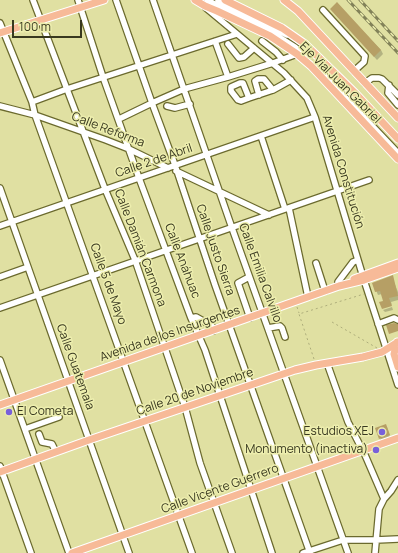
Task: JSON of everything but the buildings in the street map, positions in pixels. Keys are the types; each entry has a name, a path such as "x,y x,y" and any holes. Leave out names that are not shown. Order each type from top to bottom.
{"main road":[{"path":"1,29 40,20 80,4 95,0"},
{"path":"80,4 104,0"},
{"name":"Eje Vial Juan Gabriel","path":"195,0 206,3 217,11 270,36 297,54 398,159"},
{"name":"Eje Vial Juan Gabriel","path":"225,0 293,34 315,52 398,139"},
{"path":"284,0 298,11 398,118"},
{"path":"355,93 365,83"},
{"name":"Avenida de los Insurgentes","path":"364,278 398,263"},
{"name":"Avenida de los Insurgentes","path":"0,404 339,286 398,268"},
{"path":"398,342 394,354 398,367"},
{"name":"Calle 20 de Noviembre","path":"1,470 284,374 316,365 363,357 384,351 398,342"},
{"name":"Calle Vicente Guerrero","path":"72,553 398,438"}],"street":[{"name":"Calle Damián Carmona","path":"33,0 105,189 135,260 185,407 194,444 232,553"},
{"name":"Calle Justo Sierra","path":"116,0 310,552"},
{"name":"Calle Emilia Calvillo","path":"153,0 249,277 348,553"},
{"path":"218,0 295,40 331,74 398,144"},
{"path":"206,3 260,27 295,47 322,72 398,153"},
{"name":"Avenida Constitución","path":"206,3 237,34 292,80 307,98 364,278 378,324 384,351 398,385"},
{"name":"Calle Anáhuac","path":"80,4 103,77 165,250 205,350 272,553"},
{"path":"323,10 365,56 364,62 354,71"},
{"name":"Calle 5 de Mayo","path":"1,29 32,102 35,115 92,276 192,553"},
{"path":"32,102 103,77 237,34"},
{"path":"215,41 228,77"},
{"path":"262,41 276,52 283,60"},
{"path":"228,44 239,58 244,57 254,48"},
{"path":"119,120 184,89 283,60 297,54"},
{"path":"365,83 375,77 382,79 398,95"},
{"path":"259,95 255,82 258,79 263,78 273,90"},
{"path":"249,98 273,90 292,80"},
{"path":"389,85 388,93 398,105"},
{"path":"167,106 175,108 190,104"},
{"name":"Calle Reforma","path":"0,106 35,115 129,149 269,215"},
{"path":"0,111 8,108"},
{"name":"Calle 2 de Abril","path":"0,226 314,117"},
{"path":"261,136 287,209 308,297"},
{"path":"0,308 369,180"},
{"name":"Calle Guatemala","path":"0,188 130,553"},
{"path":"339,286 338,282 353,262 358,260"},
{"path":"316,263 325,291"},
{"path":"0,277 28,268"},
{"path":"249,277 238,283 250,318"},
{"path":"191,318 196,317 212,326 213,331"},
{"path":"378,324 394,318 398,320"},
{"path":"268,328 281,326 285,337"},
{"path":"0,360 69,553"},
{"path":"328,363 348,422 363,450 384,499"},
{"path":"25,429 59,418"},
{"path":"39,434 43,443 52,444 56,452"},
{"path":"1,470 31,553"},
{"path":"375,553 379,509 384,499 398,480"},
{"path":"303,553 310,552 343,540 397,540"}],"path":[{"path":"300,314 368,292"},
{"path":"295,302 316,365"},
{"path":"332,322 384,351"}],"railway":[{"path":"348,0 398,53"},
{"path":"360,0 398,41"}],"place":[{"name":"El Cometa","path":"9,412"},
{"name":"Estudios XEJ","path":"382,432"},
{"name":"Monumento (inactiva)","path":"376,450"}]}
